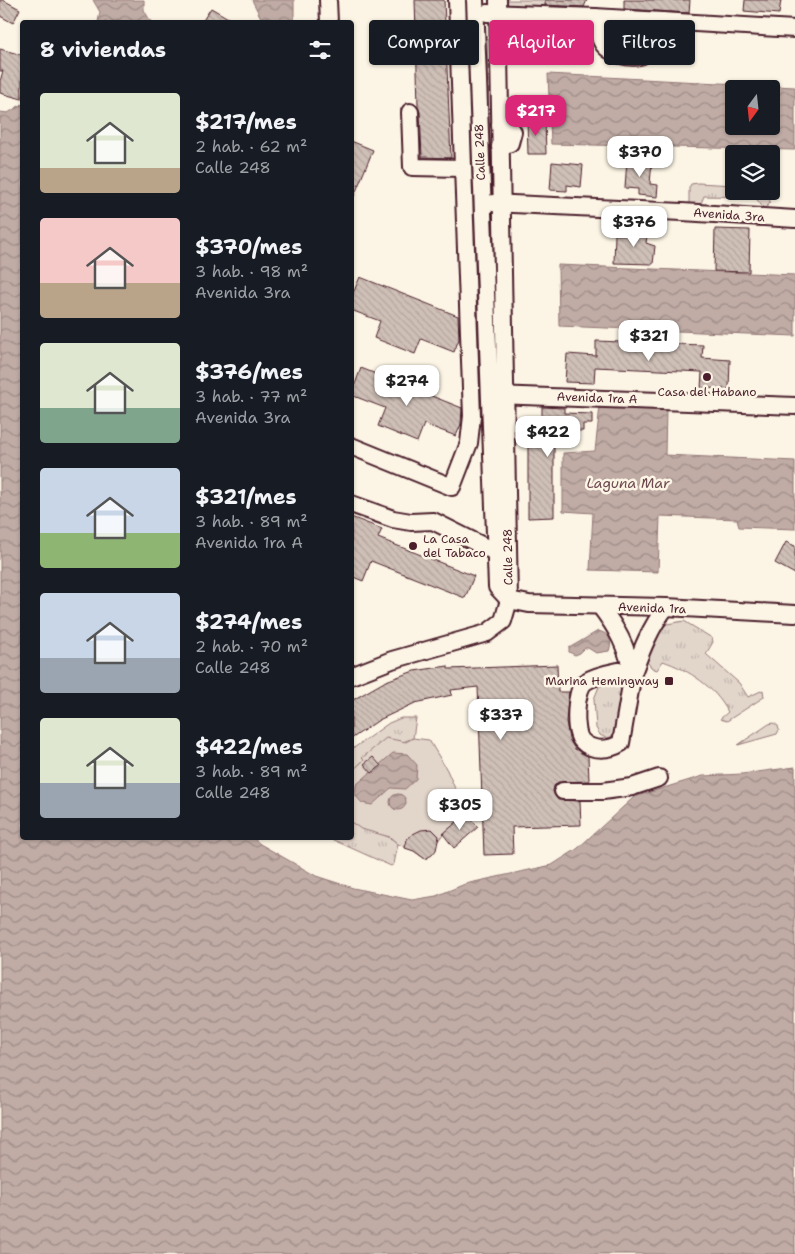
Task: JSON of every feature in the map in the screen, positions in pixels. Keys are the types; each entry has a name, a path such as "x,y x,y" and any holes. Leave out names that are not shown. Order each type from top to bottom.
{"street":[{"path":"328,0 329,20"},
{"path":"354,447 452,488 470,443 472,416 457,0"},
{"path":"475,6 498,6 595,17 645,20"},
{"name":"Calle 248","path":"475,6 482,203 497,395 509,600"},
{"name":"Calle 248","path":"498,6 502,204 497,395 496,552 497,587 509,600"},
{"path":"595,17 601,42 604,45"},
{"path":"695,23 795,29"},
{"path":"410,112 412,167 462,168"},
{"name":"Avenida 3ra","path":"482,203 795,219"},
{"name":"Avenida 1ra A","path":"497,395 795,406"},
{"path":"354,505 393,519 411,522 433,521 496,552"},
{"path":"354,675 392,660 487,633 503,620 509,600"},
{"name":"Avenida 1ra","path":"509,600 529,604 666,607 795,614"},
{"path":"600,606 620,635 627,649 633,673"},
{"path":"633,673 618,671 586,681 580,688 577,697 577,731 581,741 605,750 621,743 633,673 642,646 654,623 666,607"},
{"path":"562,791 603,791 632,787 659,778"}],"green space":[{"path":"501,0 548,0 550,12 501,9"},
{"path":"483,38 487,38 491,184 488,184"},
{"path":"691,184 725,184 725,196 704,196 700,206 694,207 689,203 689,188"},
{"path":"757,200 770,200 764,209"},
{"path":"684,621 712,638 713,642 706,654 739,683 748,697 763,690 764,697 727,721 720,719 728,712 723,703 709,687 692,674 663,661 657,670 652,668 647,662 657,634 667,624"},
{"path":"607,679 624,679 616,729 611,737 606,738 600,735 596,728 594,699 600,684"},
{"path":"401,718 416,718 413,738 362,758 364,760 354,769 354,748 389,723"},
{"path":"774,723 778,726 777,734 738,745 769,724"},
{"path":"386,738 406,742 413,738 429,740 447,770 466,814 443,834 425,859 414,851 398,844 390,837 361,829 354,824 354,769 364,760 362,758"},
{"path":"354,824 387,837 398,844 394,864 391,866 333,840 354,840"}],"water":[{"path":"93,0 144,0 144,10 150,20 98,20 100,12"},
{"path":"252,0 294,0 294,20 262,20"},
{"path":"548,74 725,83 725,135 780,135 780,86 795,87 795,150 780,150 780,145 725,145 725,148 551,144"},
{"path":"20,105 20,840 255,840 316,876 353,888 412,900 436,896 465,884 552,865 577,849 634,797 703,776 742,774 795,767 795,1254 0,1254 0,112 8,113"},
{"path":"558,265 795,275 795,336 559,326"},
{"name":"Laguna Mar","path":"600,406 666,409 665,455 795,461 795,529 739,527 737,519 660,516 658,572 590,570 593,513 563,511 563,453 595,451"},
{"path":"598,631 609,638 611,644 609,651 596,653 585,648 575,655 569,652 569,648"},
{"path":"393,753 407,754 417,765 416,779 405,789 391,788 372,805 362,803 355,795 356,785"},
{"path":"395,794 401,794 406,799 404,808 395,810 390,805 390,799"}],"building":[{"path":"0,0 20,9 13,23 0,16"},
{"path":"415,0 444,0 445,20 416,20"},
{"path":"545,0 587,0 584,7 545,5"},
{"path":"624,0 690,0 689,13 624,9"},
{"path":"745,0 781,0 779,14 744,11"},
{"path":"211,8 232,20 203,20"},
{"path":"0,49 20,54 20,98 0,93 0,81 3,71 0,71"},
{"path":"417,65 447,65 451,158 422,157 420,112 418,106"},
{"path":"527,120 545,120 546,154 528,154"},
{"path":"354,142 373,150 354,196"},
{"path":"627,159 652,161 650,184 658,185 657,197 638,195 638,189 625,188"},
{"path":"552,162 583,165 581,187 567,185 567,191 550,190"},
{"path":"629,227 648,229 646,243 655,246 653,264 614,263 615,234 628,235"},
{"path":"715,229 750,230 749,272 714,271"},
{"path":"360,277 458,316 459,339 454,352 421,339 415,354 374,338 380,321 354,311 354,291"},
{"path":"596,341 703,345 702,358 730,360 729,389 701,388 702,372 595,367 594,383 565,382 567,354 596,356"},
{"path":"361,368 462,408 461,424 456,436 424,424 417,442 378,426 385,408 354,396 354,387"},
{"path":"542,407 564,408 564,413 592,414 592,424 583,424 583,431 554,431 554,517 528,518 528,430 542,430"},
{"path":"354,518 382,529 378,538 474,576 465,598 371,561 363,581 354,577"},
{"path":"786,542 795,546 795,574 775,563"},
{"path":"557,665 558,692 569,692 566,721 569,739 575,749 588,756 589,781 558,782 554,786 553,791 558,800 580,801 581,825 512,827 513,854 484,855 478,687 451,690 452,695 415,703 379,720 354,737 354,699 386,681 414,671 448,666 448,669"},
{"path":"373,757 381,766 372,773 364,764"},
{"path":"466,814 478,827 454,848 443,834"},
{"path":"432,829 439,836 436,850 432,855 425,859 414,851 405,848 407,839 413,834 421,830"}],"place":[{"name":"Casa del Habano","path":"707,377"},
{"name":"La Casa del Tabaco","path":"413,546"},
{"name":"Marina Hemingway","path":"669,681"}]}
